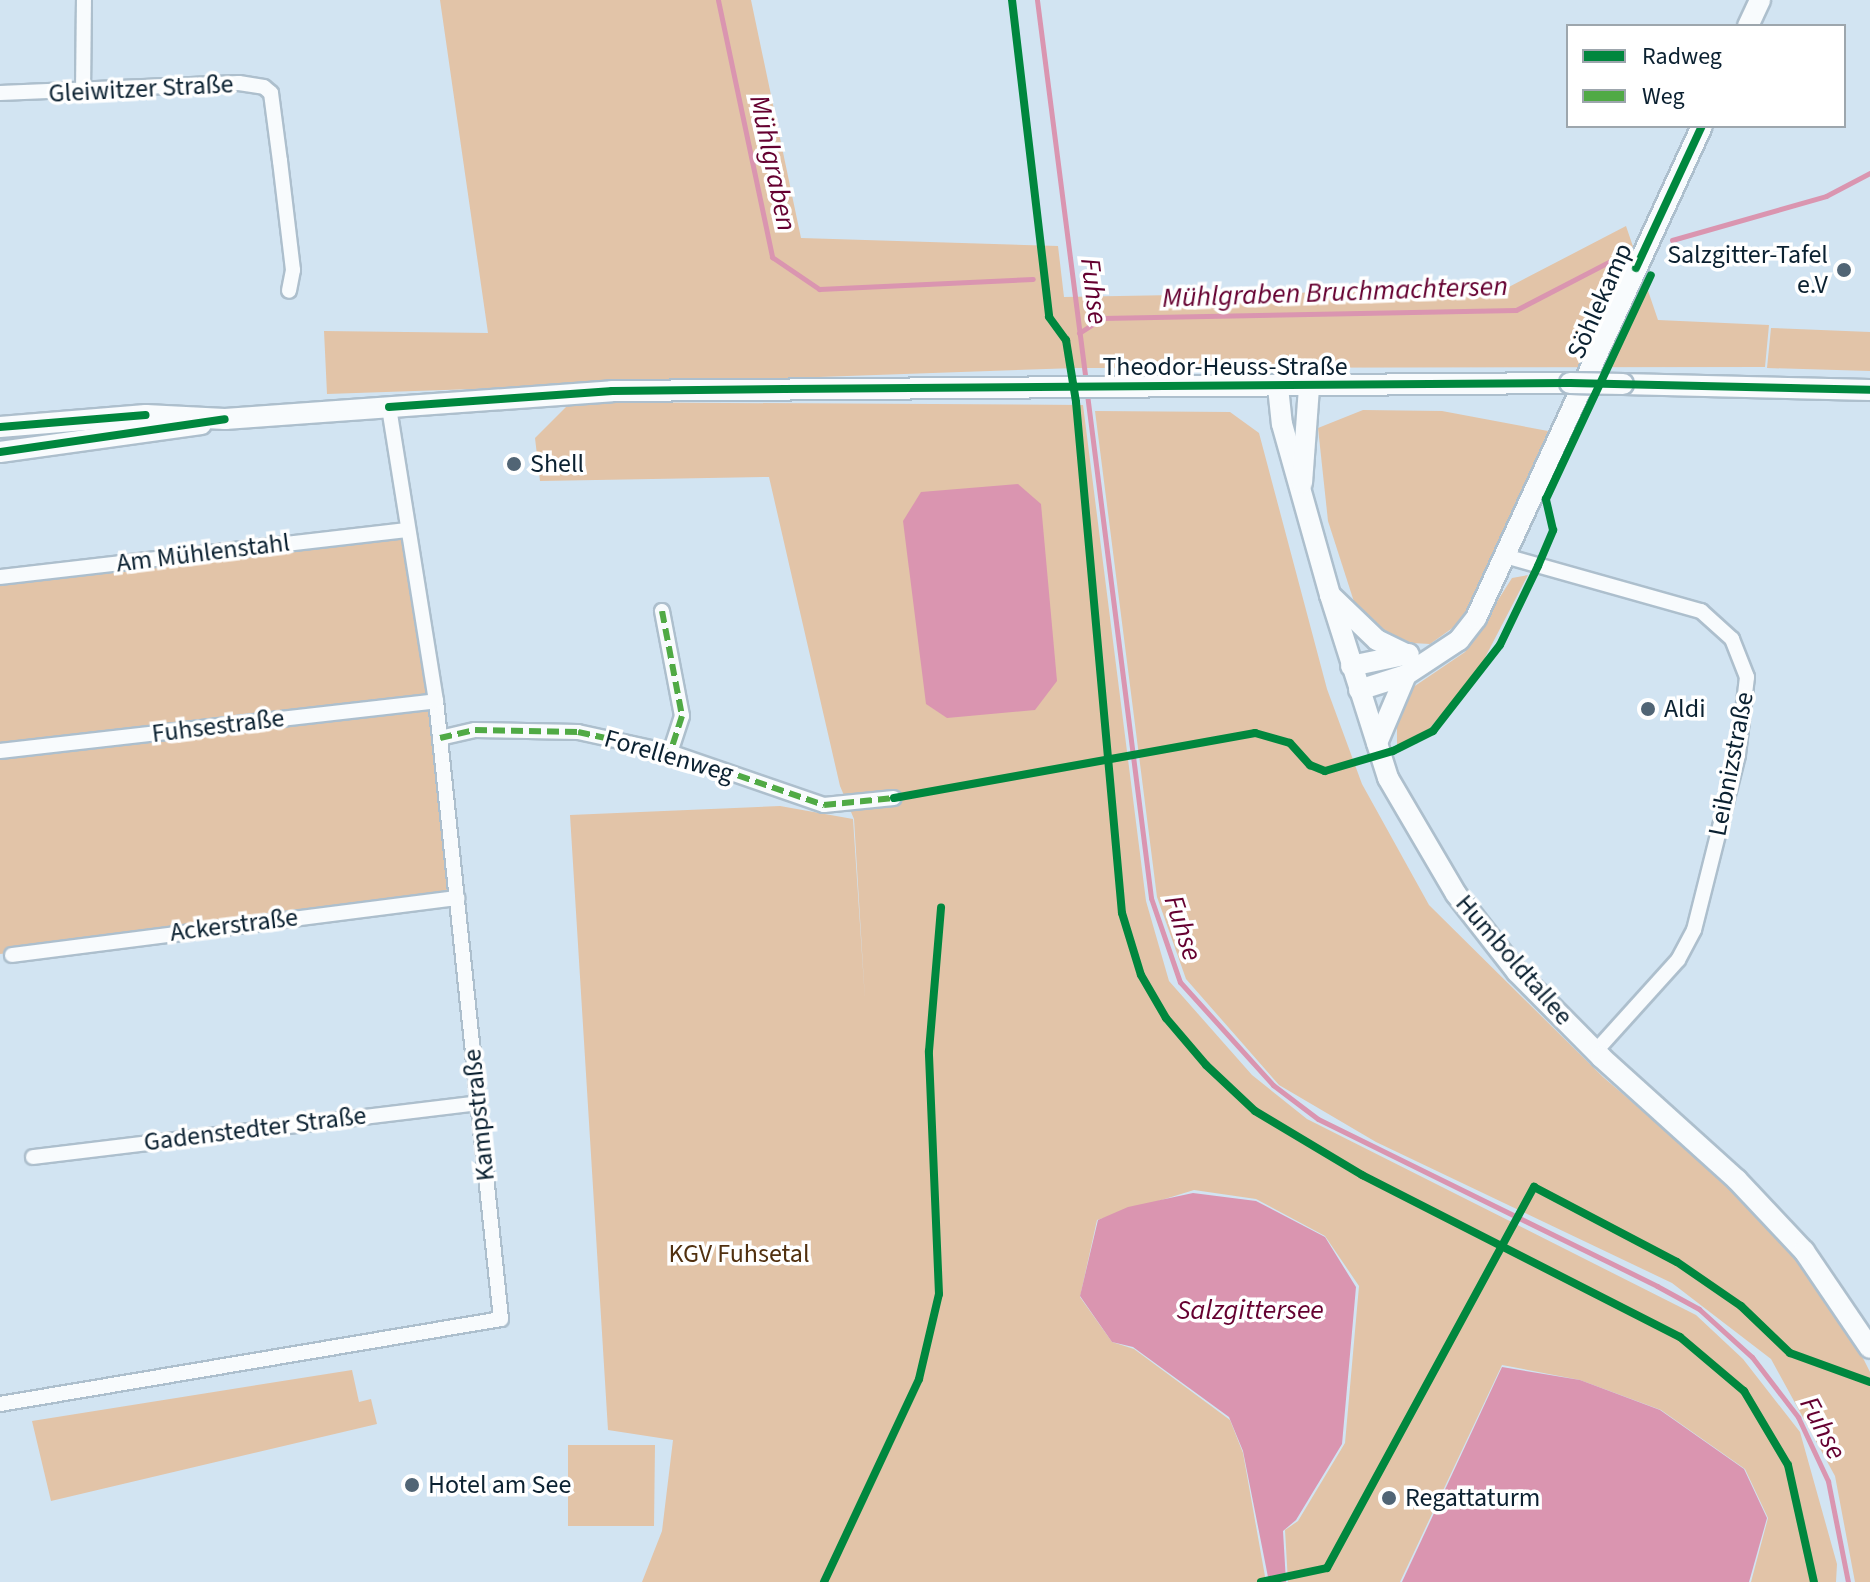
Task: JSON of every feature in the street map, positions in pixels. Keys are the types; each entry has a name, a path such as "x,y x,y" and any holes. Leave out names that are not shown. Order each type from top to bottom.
{"street":[{"path":"83,93 84,0"},
{"path":"1749,24 1760,0"},
{"name":"Gleiwitzer Straße","path":"0,93 83,93 239,83 256,84 271,93 293,270 289,291"},
{"name":"Söhlekamp","path":"1359,690 1406,664 1437,655 1459,640 1476,618 1701,128"},
{"name":"Theodor-Heuss-Straße","path":"225,419 612,391 1570,383 1870,390"},
{"name":"Humboldtallee","path":"1278,387 1282,424 1302,483 1351,666 1377,743 1395,791 1456,894 1517,972 1595,1052 1737,1180 1804,1251 1870,1348"},
{"name":"Humboldtallee","path":"1302,483 1309,387"},
{"name":"Kampstraße","path":"0,1404 501,1319 436,701 406,530 389,407"},
{"path":"0,427 146,415 225,419"},
{"path":"0,452 225,419"},
{"name":"Am Mühlenstahl","path":"0,577 406,530"},
{"name":"Leibnizstraße","path":"1505,556 1701,611 1732,639 1747,677 1748,706 1738,755 1694,930 1678,960 1595,1052"},
{"path":"1330,595 1406,664"},
{"path":"662,611 682,716 670,752"},
{"path":"1351,666 1406,664"},
{"path":"1377,743 1406,664"},
{"name":"Fuhsestraße","path":"0,751 436,701"},
{"name":"Forellenweg","path":"440,738 475,730 578,732 670,752 824,805 894,798"},
{"name":"Ackerstraße","path":"12,955 457,898"},
{"name":"Gadenstedter Straße","path":"33,1157 478,1103"}],"green space":[{"path":"440,0 751,0 801,238 1058,246 1064,297 1505,289 1626,226 1658,320 1769,325 1765,367 1076,368 327,394 324,331 488,333"},
{"path":"1771,328 1870,332 1870,371 1767,368"},
{"name":"KGV Fuhsetal","path":"571,402 1083,405 1146,901 1169,981 1252,1075 1307,1119 1696,1315 1743,1359 1800,1432 1837,1564 1836,1582 1751,1582 1768,1518 1745,1469 1661,1410 1580,1380 1502,1365 1400,1582 1288,1582 1285,1530 1298,1521 1345,1443 1359,1286 1325,1236 1256,1199 1194,1190 1097,1220 1080,1297 1112,1342 1134,1349 1230,1420 1243,1453 1266,1582 642,1582 662,1531 673,1440 608,1430 570,815 780,806 853,819 865,1000 854,819 840,786 769,477 540,481 535,438"},
{"path":"1363,410 1442,411 1548,431 1478,594 1461,622 1430,644 1393,642 1356,608 1328,521 1318,428"},
{"path":"1095,411 1230,412 1259,433 1327,689 1362,784 1429,905 1603,1077 1775,1224 1864,1360 1870,1372 1870,1582 1855,1582 1835,1476 1771,1359 1672,1283 1376,1142 1279,1085 1186,979 1157,897"},
{"path":"406,530 457,898 0,954 0,577"},
{"path":"1528,575 1477,673 1429,729 1397,746 1397,713 1406,692 1465,652 1512,578"},
{"path":"352,1370 359,1402 371,1399 377,1424 51,1501 32,1421"},
{"path":"568,1445 655,1445 654,1526 568,1526"}],"water":[{"path":"1018,484 1041,504 1057,681 1035,710 947,718 926,704 903,521 921,492"},
{"name":"Salzgittersee","path":"1193,1193 1256,1201 1325,1237 1356,1287 1342,1444 1296,1520 1283,1531 1286,1582 1269,1582 1243,1451 1229,1417 1133,1347 1112,1342 1080,1296 1098,1220 1128,1207"},
{"path":"1502,1367 1580,1380 1660,1410 1744,1469 1767,1518 1749,1582 1402,1582"}],"waterway":[{"name":"Mühlgraben","path":"718,0 772,257 819,289 1033,279"},
{"name":"Fuhse","path":"1037,0 1086,384"},
{"name":"Mühlgraben Bruchmachtersen","path":"1672,240 1826,196 1870,173"},
{"name":"Mühlgraben Bruchmachtersen","path":"1079,333 1102,318 1516,310 1630,251"},
{"name":"Fuhse","path":"1087,394 1151,898 1180,982 1273,1085 1318,1119 1699,1309 1752,1357 1798,1417 1828,1481 1848,1582"}],"marked path":[{"path":"662,611 682,716 670,752"},
{"path":"440,738 475,730 578,732 670,752 824,805 894,798"}],"cycle path":[{"path":"1012,0 1049,317 1066,340 1076,402 1122,913 1141,975 1166,1018 1206,1065 1255,1111 1362,1175 1680,1337 1744,1391 1788,1465 1814,1582"},
{"path":"1636,268 1701,128"},
{"path":"894,798 1255,733 1290,743 1310,765 1325,771 1393,751 1433,731 1500,645 1538,566 1553,530 1546,499 1651,275"},
{"path":"389,407 612,391 784,389 1570,383 1870,390"},
{"path":"0,427 146,415"},
{"path":"0,452 225,419"},
{"path":"824,1582 919,1379 939,1294 929,1051 941,908"},
{"path":"1261,1582 1327,1568 1534,1187 1677,1262 1741,1306 1790,1353 1870,1382"}],"place":[{"name":"Salzgitter-Tafel e.V","path":"1844,270"},
{"name":"Shell","path":"514,464"},
{"name":"Aldi","path":"1648,709"},
{"name":"Hotel am See","path":"412,1485"},
{"name":"Regattaturm","path":"1389,1498"}]}
